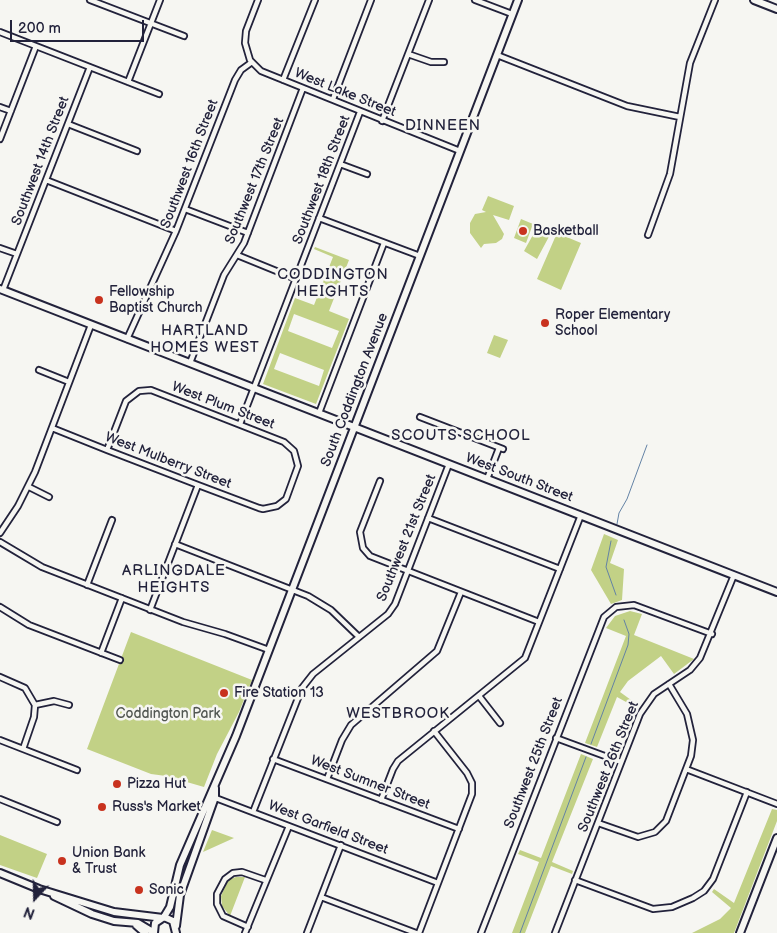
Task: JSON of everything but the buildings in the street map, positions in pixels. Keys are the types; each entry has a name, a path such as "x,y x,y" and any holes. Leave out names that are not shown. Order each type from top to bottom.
{"main road":[{"name":"South Coddington Avenue","path":"177,930 177,908 182,886 212,796 518,0"},
{"path":"754,0 777,9"},
{"name":"West South Street","path":"2,290 777,592"},
{"name":"South Coddington Avenue","path":"153,933 155,923 163,918 170,907 180,865 212,796"},
{"path":"740,933 777,838"},
{"path":"0,873 83,906 87,906 89,903 114,912 134,916"},
{"path":"39,889 92,914 114,921 142,924 153,933"},
{"path":"153,916 168,906 172,895"},
{"path":"92,914 97,911 113,916 153,916 171,920 177,930"},
{"path":"128,922 140,927 145,933"}],"street":[{"path":"90,0 184,36"},
{"path":"128,82 160,0"},
{"path":"252,62 246,49 245,37 258,0"},
{"path":"284,80 315,0"},
{"name":"Southwest 18th Street","path":"333,100 371,0"},
{"path":"382,121 428,0"},
{"path":"476,0 512,14"},
{"path":"648,235 670,174 690,63 715,0"},
{"path":"0,32 159,94"},
{"path":"0,139 36,46"},
{"path":"408,54 431,62 444,62"},
{"path":"497,55 627,106 680,117"},
{"name":"West Lake Street","path":"252,62 264,73 460,151"},
{"name":"Southwest 16th Street","path":"127,339 176,231 235,80 241,70 252,62"},
{"name":"Southwest 14th Street","path":"2,290 90,67"},
{"name":"Southwest 17th Street","path":"190,363 224,275 248,233 303,88"},
{"path":"0,106 11,111"},
{"name":"Southwest 18th Street","path":"240,424 360,112"},
{"path":"68,124 137,151"},
{"path":"340,164 366,174"},
{"path":"46,180 176,231"},
{"path":"185,209 248,233"},
{"path":"319,218 420,256"},
{"path":"319,413 384,242"},
{"path":"0,248 17,254"},
{"path":"237,255 296,279"},
{"path":"0,533 28,487 91,325"},
{"path":"40,370 69,382"},
{"name":"West Plum Street","path":"107,450 124,404 130,396 139,391 156,392 284,442 294,451 298,462 297,471 288,495 277,506"},
{"path":"420,417 501,448 487,479"},
{"name":"West Mulberry Street","path":"52,428 259,508 277,506"},
{"name":"Southwest 21st Street","path":"253,812 297,696 307,681 391,610 449,464"},
{"path":"380,481 362,526 360,538 362,548 374,558 539,622"},
{"path":"150,610 198,485"},
{"path":"28,487 48,497"},
{"path":"381,800 395,765 525,658 581,515"},
{"path":"428,518 560,569"},
{"path":"87,585 112,520"},
{"path":"0,542 30,561 87,585 150,610 269,650"},
{"path":"176,544 292,590 331,610 359,637"},
{"name":"Southwest 26th Street","path":"555,933 643,707 654,694 695,665 704,652 734,575"},
{"path":"326,779 342,740 351,725 437,651 461,592"},
{"path":"101,653 122,598"},
{"name":"Southwest 25th Street","path":"481,933 601,622 608,612 616,607 634,605 712,634"},
{"path":"0,607 29,625 120,660"},
{"path":"0,677 25,688 35,705 34,716 23,749"},
{"path":"598,823 635,836 644,836 655,832 666,821 692,748 692,732 687,714 669,684"},
{"path":"479,696 500,723"},
{"path":"35,705 54,701 69,705"},
{"path":"321,897 418,933 471,799 472,783 467,773 434,731"},
{"path":"556,738 621,762"},
{"path":"0,740 78,770"},
{"name":"West Sumner Street","path":"273,759 459,829"},
{"path":"686,769 777,804"},
{"path":"575,880 653,909 672,907 693,898 704,891 713,879 747,792"},
{"name":"West Garfield Street","path":"212,796 438,883"},
{"path":"0,799 57,822"},
{"path":"245,933 265,880 289,826"},
{"path":"307,933 341,846"},
{"path":"248,926 223,916 216,904 217,894 225,879 233,873 242,872 265,880"}],"green space":[{"path":"488,196 514,206 509,220 493,215 504,234 502,239 496,243 484,244 481,248 470,233 470,223 475,214 486,212 482,210"},
{"name":"Basketball","path":"521,219 533,224 526,243 514,238"},
{"path":"539,224 552,231 537,259 524,251"},
{"path":"557,233 581,243 561,290 537,279"},
{"path":"315,247 349,260 329,311 349,319 316,404 263,384 295,298 314,305 333,257 314,249","holes":["294,314 339,331 332,348 288,331","280,353 324,370 319,386 274,369"]},
{"path":"494,335 508,340 500,358 487,353"},
{"path":"604,534 618,540 610,563 624,569 622,600 611,604 591,570"},
{"path":"630,611 642,614 634,635 694,659 674,674 661,656 628,681 620,692 638,705 637,708 617,697 597,747 585,743 626,636 606,628 615,616"},
{"name":"Coddington Park","path":"131,632 252,680 239,712 217,754 204,787 166,776 151,774 87,749"},
{"path":"581,754 593,759 552,862 573,871 572,874 551,866 525,933 512,933 539,862 518,854 520,850 541,858"},
{"path":"772,809 777,810 777,821 734,933 692,933 720,919 731,908 712,892 714,889 734,903"},
{"path":"212,830 234,838 203,852"},
{"path":"0,835 47,854 37,878 0,865"},
{"path":"236,877 245,877 230,916 222,906 221,896 228,880"}],"waterway":[{"path":"617,524 619,513 627,499 647,445"},
{"path":"611,541 606,567 616,595"},
{"path":"591,744 628,645 629,634 624,620"},
{"path":"520,933 586,757"}],"place":[{"name":"Basketball","path":"523,231"},
{"name":"Fellowship Baptist Church","path":"99,300"},
{"name":"Roper Elementary School","path":"545,323"},
{"name":"Fire Station 13","path":"224,693"},
{"name":"Pizza Hut","path":"117,784"},
{"name":"Russ's Market","path":"102,807"},
{"name":"Union Bank & Trust","path":"62,861"},
{"name":"Sonic","path":"139,890"}],"district":[{"name":"DINNEEN","path":"443,126"},
{"name":"CODDINGTON HEIGHTS","path":"333,284"},
{"name":"HARTLAND HOMES WEST","path":"205,340"},
{"name":"SCOUTS SCHOOL","path":"461,436"},
{"name":"ARLINGDALE HEIGHTS","path":"174,580"},
{"name":"WESTBROOK","path":"398,714"}]}
